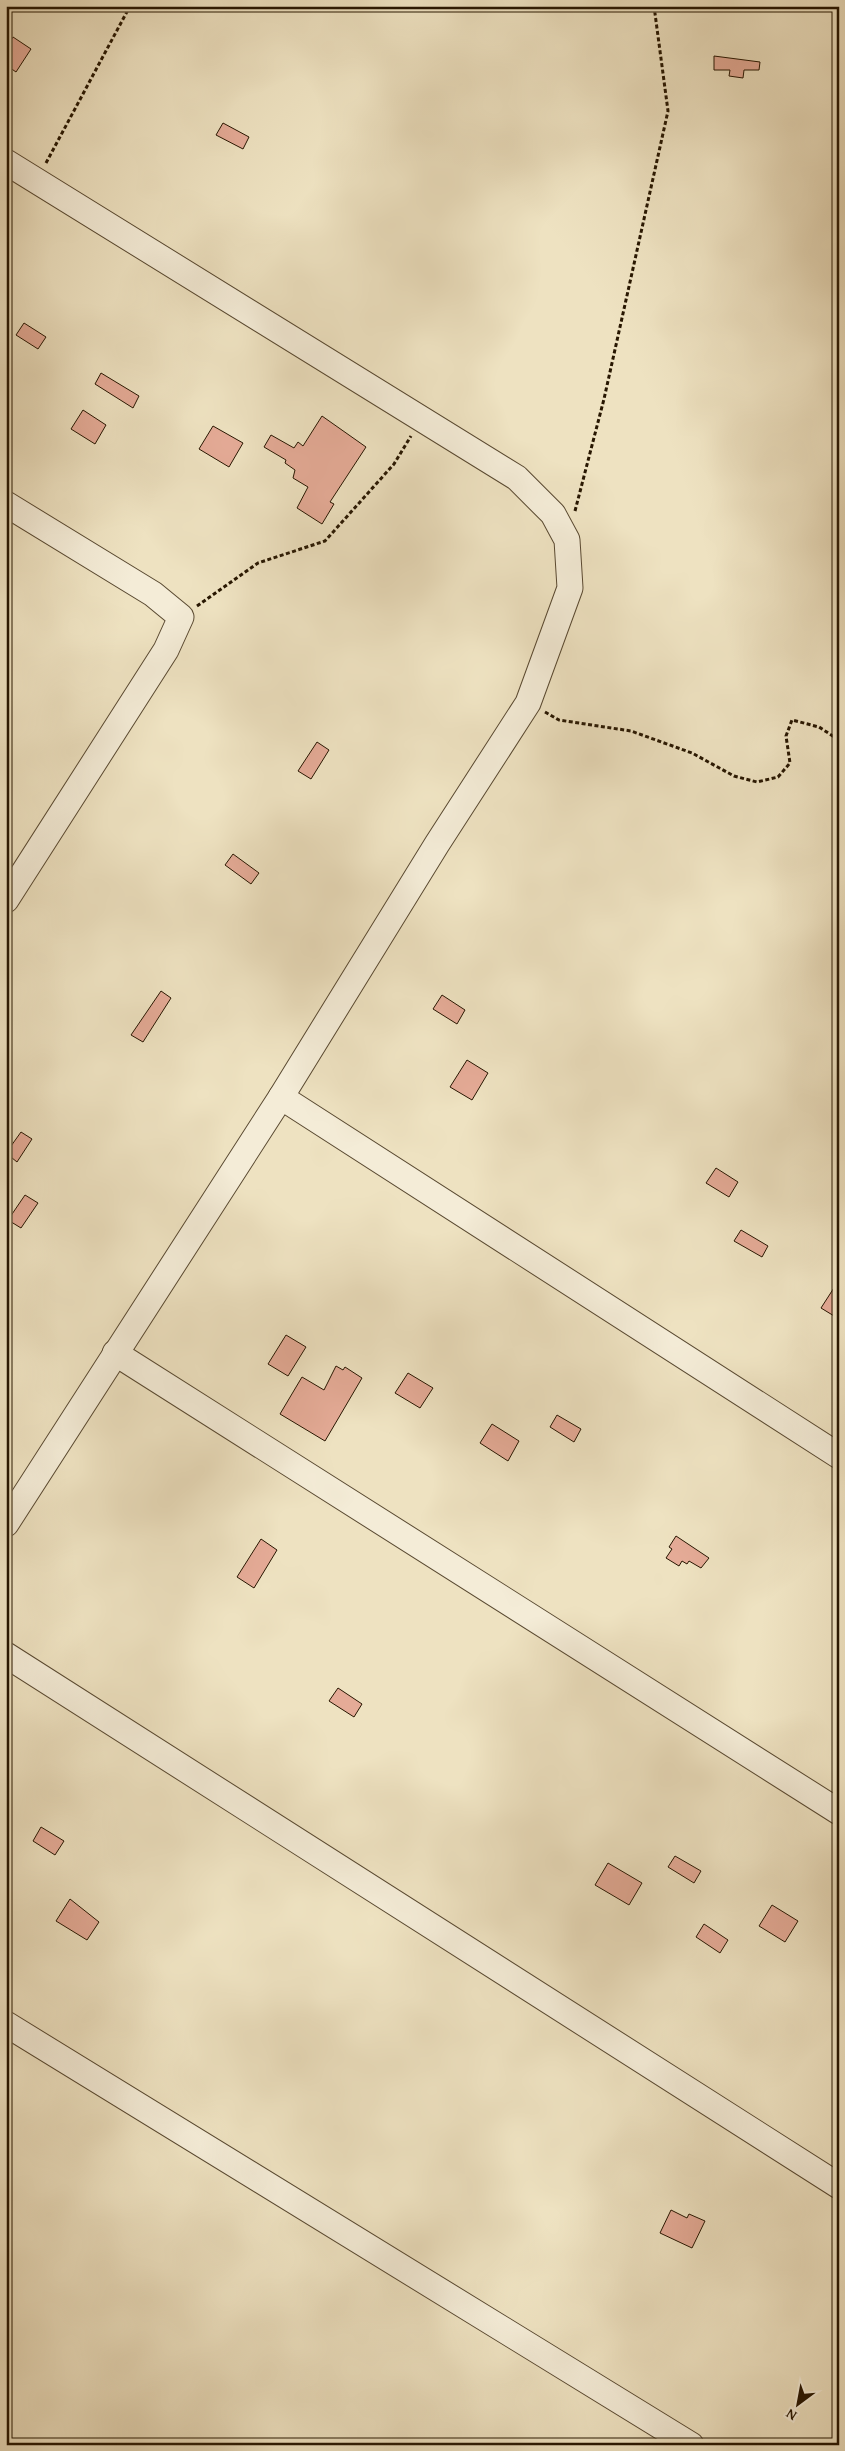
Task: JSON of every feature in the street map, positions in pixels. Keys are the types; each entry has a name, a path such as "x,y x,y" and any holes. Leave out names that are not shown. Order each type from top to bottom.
{"street":[{"path":"6,162 517,478 553,514 567,540 570,588 528,703 437,844 281,1096 6,1524"},
{"path":"6,504 153,594 181,617 166,650 6,900"},
{"path":"281,1096 837,1450"},
{"path":"115,1353 839,1812"},
{"path":"6,1655 839,2186"},
{"path":"6,2024 691,2445"}],"path":[{"path":"36,181 130,6"},
{"path":"567,540 604,399 668,111 654,6"},
{"path":"181,617 258,563 326,541 394,464 422,419"},
{"path":"528,703 559,720 631,731 692,753 734,776 757,782 778,777 790,763 786,736 792,720 819,727 839,740"}],"building":[{"path":"13,37 31,49 16,72 6,65 6,48"},
{"path":"714,56 760,62 759,70 744,70 743,78 729,76 730,70 714,70"},
{"path":"223,123 249,137 243,149 216,135"},
{"path":"24,323 46,337 38,349 16,335"},
{"path":"101,373 139,396 133,408 95,384"},
{"path":"83,410 106,425 95,444 71,429"},
{"path":"322,416 366,447 330,502 334,504 322,524 297,508 308,487 293,478 295,470 285,463 286,460 264,447 271,435 294,448 298,442 303,446"},
{"path":"213,426 243,443 229,467 199,449"},
{"path":"317,742 329,750 311,779 298,771"},
{"path":"233,854 259,873 251,884 225,865"},
{"path":"161,991 171,998 143,1042 131,1035"},
{"path":"442,995 465,1010 457,1024 433,1009"},
{"path":"467,1060 488,1073 472,1100 450,1087"},
{"path":"21,1132 32,1139 17,1162 6,1153"},
{"path":"716,1168 738,1182 729,1197 706,1183"},
{"path":"25,1195 38,1203 21,1228 8,1220"},
{"path":"741,1230 768,1246 762,1257 734,1241"},
{"path":"839,1280 839,1319 821,1308"},
{"path":"286,1335 306,1347 288,1376 268,1364"},
{"path":"336,1366 343,1370 345,1367 362,1378 325,1441 280,1414 302,1377 324,1390"},
{"path":"408,1373 433,1388 420,1408 395,1393"},
{"path":"557,1415 581,1429 574,1442 550,1427"},
{"path":"492,1424 519,1441 508,1461 480,1443"},
{"path":"676,1536 709,1558 701,1568 689,1561 687,1564 682,1561 679,1566 666,1558 672,1549 669,1547"},
{"path":"261,1539 277,1550 254,1588 237,1577"},
{"path":"338,1688 362,1704 354,1717 329,1701"},
{"path":"41,1827 64,1841 55,1855 33,1841"},
{"path":"675,1856 701,1871 694,1883 668,1867"},
{"path":"608,1863 642,1883 629,1905 595,1885"},
{"path":"70,1899 99,1922 87,1940 56,1921"},
{"path":"772,1905 798,1921 785,1942 759,1926"},
{"path":"704,1924 728,1940 720,1953 696,1937"},
{"path":"671,2210 687,2218 689,2214 705,2221 692,2248 660,2233"}]}
